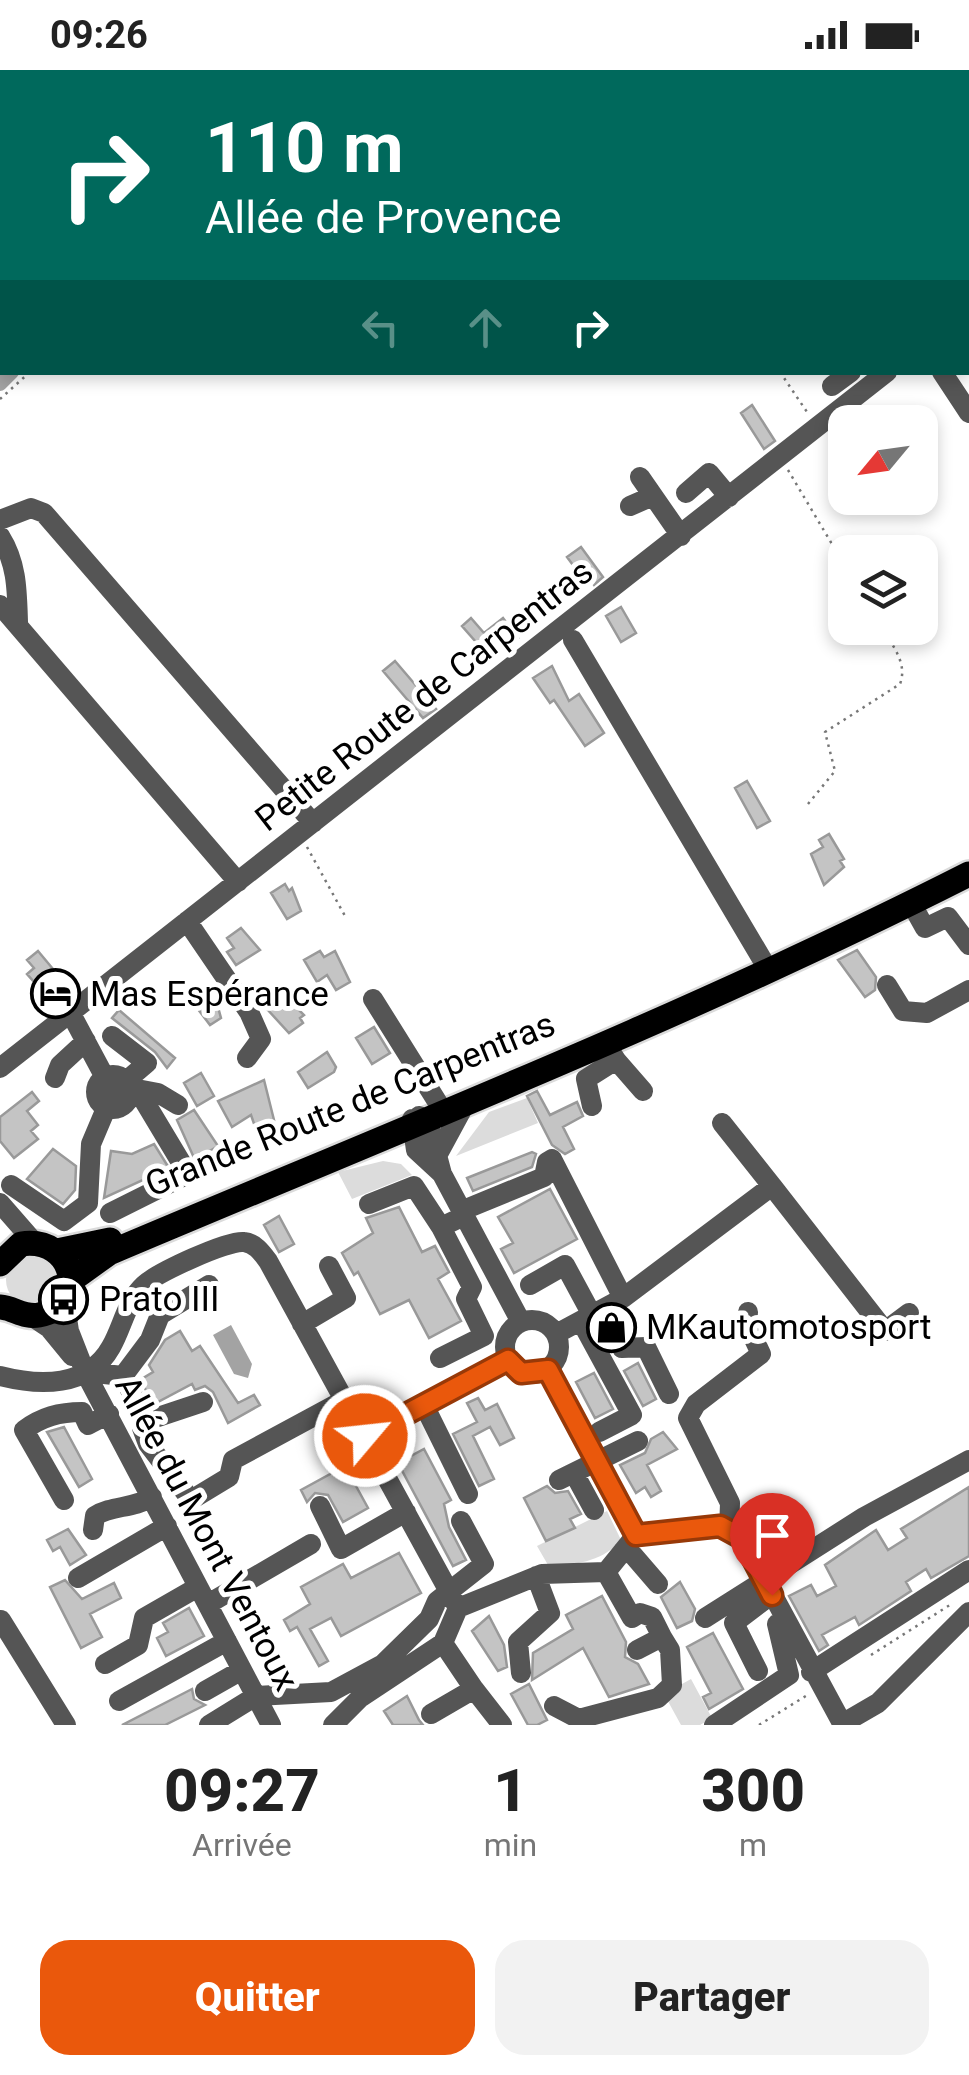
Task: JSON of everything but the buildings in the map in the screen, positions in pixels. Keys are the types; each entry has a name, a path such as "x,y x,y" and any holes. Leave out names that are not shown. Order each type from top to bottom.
{"main road":[{"name":"Grande Route de Carpentras","path":"10,1307 55,1309 67,1290 108,1253 769,971 969,874"},
{"name":"Grande Route de Carpentras","path":"0,1262 9,1251 102,1244 611,1052 668,1015"},
{"path":"46,1247 69,1270 67,1290"}],"street":[{"path":"832,386 848,375"},
{"name":"Petite Route de Carpentras","path":"0,1068 883,375"},
{"path":"944,375 969,413"},
{"path":"686,494 709,473 729,497"},
{"path":"640,477 681,536"},
{"path":"630,506 654,496"},
{"path":"0,520 31,508 44,512 306,828"},
{"path":"0,536 10,553 17,582 18,622"},
{"path":"0,604 238,882"},
{"path":"573,640 769,971"},
{"path":"911,903 925,928 948,917 969,945"},
{"path":"187,921 249,1012 262,1038 247,1058"},
{"path":"887,985 903,1011 927,1013 969,990"},
{"path":"373,999 428,1118 440,1164 521,1322"},
{"path":"70,1012 120,1089 188,1174 110,1213"},
{"path":"6,1194 64,1221 88,1203 92,1144 120,1089 147,1063 112,1036"},
{"path":"55,1078 60,1066 86,1041"},
{"path":"592,1106 586,1080 611,1052 643,1090"},
{"path":"120,1089 158,1093 178,1105"},
{"path":"428,1118 440,1164"},
{"path":"428,1118 440,1164"},
{"path":"722,1123 885,1331 909,1313"},
{"path":"441,1228 463,1213 544,1177 548,1159 558,1171 632,1415 599,1432"},
{"path":"370,1204 414,1186 472,1287 466,1299 484,1336 440,1358"},
{"path":"556,1334 600,1311 772,1186"},
{"path":"6,1194 46,1247"},
{"path":"0,1239 0,1262"},
{"path":"0,1376 37,1384 64,1382 85,1372 110,1349 124,1312 145,1284 220,1247 244,1242 256,1246 268,1261 454,1601"},
{"path":"530,1285 565,1265 622,1348 646,1347 669,1394"},
{"path":"302,1324 346,1298 328,1266"},
{"path":"123,1376 150,1340 160,1315 209,1285"},
{"name":"Allée du Mont Ventoux","path":"67,1290 69,1332 85,1372 271,1725"},
{"name":"Allée du Mont Ventoux","path":"10,1307 48,1328 85,1372"},
{"path":"729,1532 730,1503 688,1418 696,1404 761,1354 747,1324 748,1312"},
{"path":"521,1322 545,1323 556,1334 558,1358 548,1370 521,1373 508,1360 508,1334 521,1322"},
{"path":"365,1436 508,1360"},
{"path":"548,1370 597,1462 634,1555 658,1584"},
{"path":"85,1372 123,1376"},
{"path":"123,1376 146,1421"},
{"path":"202,1402 146,1421 142,1428 148,1444 191,1500 229,1478 233,1460 344,1400"},
{"path":"424,1405 468,1494"},
{"path":"64,1500 24,1430 38,1420 64,1412 82,1412 88,1425 108,1414"},
{"path":"594,1510 567,1477 638,1441"},
{"path":"758,1671 734,1623 864,1517 969,1460"},
{"path":"93,1530 95,1516 104,1510 126,1509 152,1497"},
{"path":"320,1506 342,1548 406,1512"},
{"path":"333,1725 360,1698 443,1644 454,1601 484,1564 461,1521"},
{"path":"78,1578 167,1526"},
{"path":"209,1725 256,1696 331,1692 383,1664 429,1618 437,1601 454,1601 536,1576 606,1572 630,1543 720,1526 742,1538 811,1672 843,1724 878,1702 969,1612"},
{"path":"105,1664 138,1645 144,1618 203,1596 311,1544"},
{"path":"811,1672 969,1570"},
{"path":"554,1706 581,1722 658,1698 672,1685 670,1650 652,1618 640,1613 632,1618 606,1572"},
{"path":"520,1674 518,1642 550,1613 536,1576"},
{"path":"705,1618 770,1592"},
{"path":"714,1725 789,1675 770,1592"},
{"path":"1,1620 66,1725"},
{"path":"636,1650 662,1637"},
{"path":"119,1701 227,1641"},
{"path":"443,1644 502,1725"},
{"path":"206,1691 242,1670"},
{"path":"432,1714 474,1689"}],"path":[{"path":"0,399 27,375"},
{"path":"782,375 818,425"},
{"path":"778,457 828,538"},
{"path":"808,804 835,771 825,732 900,684 904,673 892,645"},
{"path":"306,828 345,916"}],"shaded area":[{"path":"527,1098 538,1123 456,1156 489,1112"},
{"path":"383,1161 401,1164 412,1175 352,1199 338,1172"},
{"path":"32,1254 50,1262 58,1280 50,1298 32,1306 14,1298 6,1280 14,1262"},
{"path":"231,1325 252,1364 248,1378 234,1374 213,1335"},
{"path":"607,1511 621,1540 614,1547 588,1561 548,1565 537,1546"},
{"path":"691,1679 712,1718 700,1725 681,1725 664,1694"}],"waterway":[{"path":"0,384 9,375"}],"place":[{"name":"Mas Espérance","path":"55,994"},
{"name":"Prato III","path":"64,1299"},
{"name":"MKautomotosport","path":"611,1327"}],"route":[{"path":"365,1436 508,1360 521,1373 548,1370 636,1535 720,1526 742,1538 772,1595"}]}
